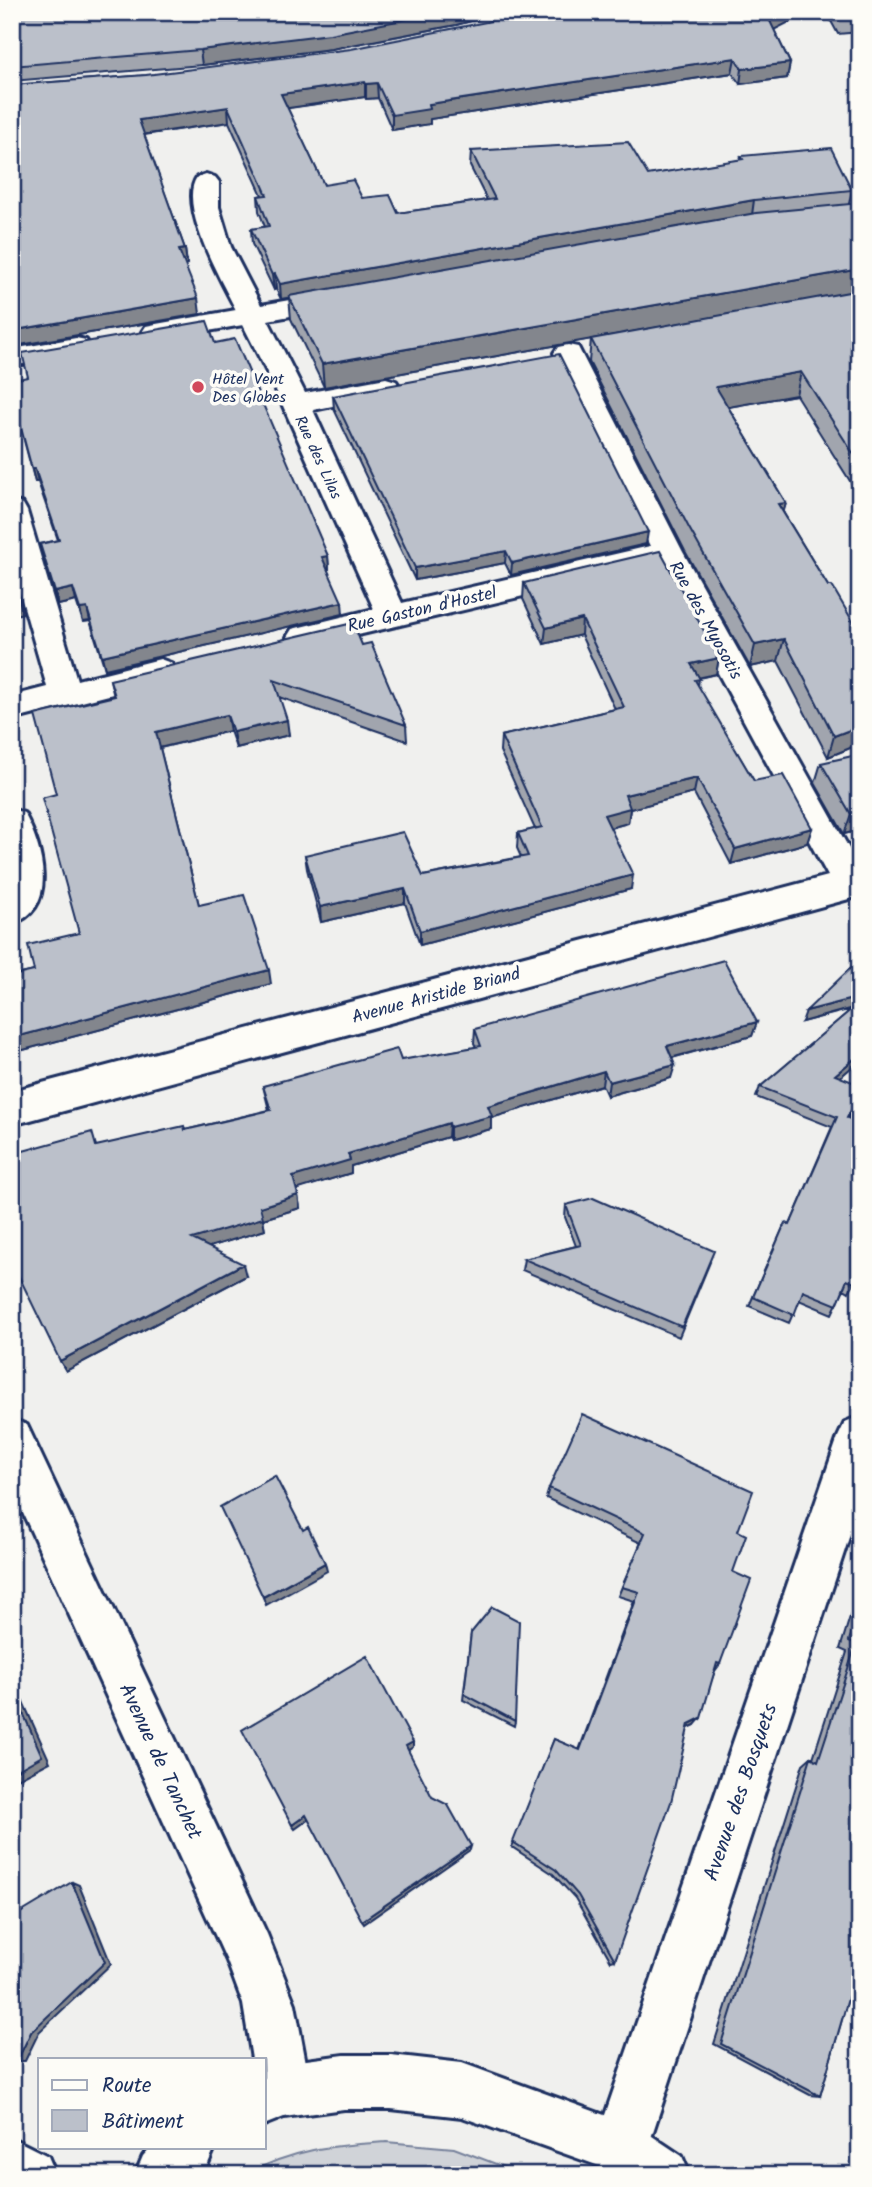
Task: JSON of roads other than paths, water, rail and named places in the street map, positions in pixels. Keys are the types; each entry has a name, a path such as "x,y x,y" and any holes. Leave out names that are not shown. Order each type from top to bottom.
{"street":[{"name":"Rue des Lilas","path":"206,182 206,207 218,247 254,315 392,615"},
{"path":"133,336 361,295"},
{"path":"12,358 106,341"},
{"name":"Rue des Myosotis","path":"568,353 668,552 855,883"},
{"path":"295,404 418,381"},
{"path":"12,511 65,693"},
{"name":"Rue Gaston d'Hostel","path":"270,645 668,552"},
{"path":"12,708 188,664"},
{"path":"12,822 28,880 28,891 12,910"},
{"name":"Avenue Aristide Briand","path":"12,1108 855,883"},
{"name":"Avenue des Bosquets","path":"642,2161 860,1437"},
{"name":"Avenue de Tanchet","path":"12,1440 249,1952 269,2004 274,2094"},
{"path":"274,2094 344,2082 391,2082 462,2090 642,2161"},
{"path":"162,2175 187,2148"},
{"path":"12,2165 29,2175"}],"place":[{"name":"Hôtel Vent Des Globes","path":"198,387"}]}
